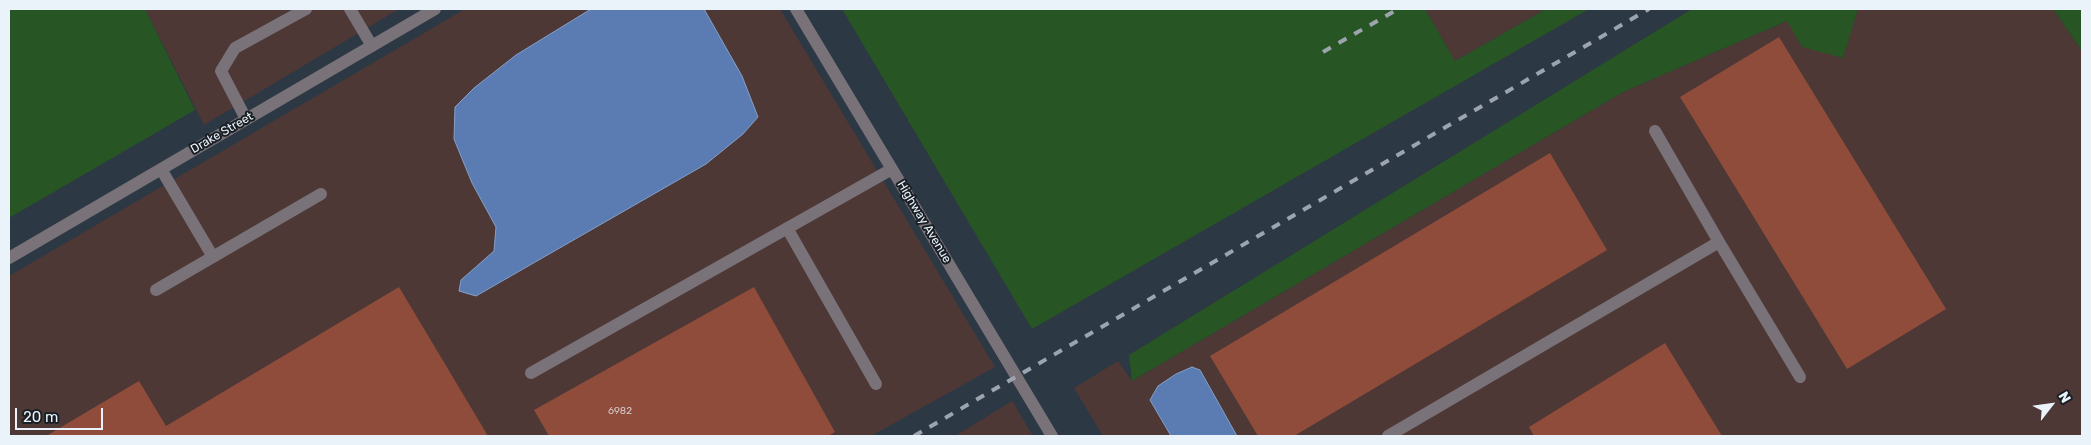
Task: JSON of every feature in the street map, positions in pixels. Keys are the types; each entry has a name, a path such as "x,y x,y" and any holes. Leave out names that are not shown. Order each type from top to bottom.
{"street":[{"path":"246,119 221,71 235,48 306,9"},
{"path":"350,9 372,46"},
{"name":"Drake Street","path":"9,258 435,9"},
{"name":"Highway Avenue","path":"796,9 1052,436"},
{"path":"1655,131 1800,377"},
{"path":"161,169 213,257"},
{"path":"531,373 892,169"},
{"path":"156,290 322,194"},
{"path":"788,228 876,384"},
{"path":"1388,436 1719,242"}],"shaded area":[{"path":"145,9 399,9 204,125"},
{"path":"465,9 780,9 995,367 871,436 9,436 9,276"},
{"path":"1425,9 1546,9 1455,61"},
{"path":"1858,9 2053,9 2082,51 2082,436 1103,436 1074,388 1118,361 1132,381 1623,92 1787,21 1843,58"},
{"path":"1012,401 1033,436 955,436"}],"green space":[{"path":"9,9 145,9 195,110 9,218"},
{"path":"842,9 1425,9 1455,61 1546,9 1589,9 1032,329"},
{"path":"1692,9 1858,9 1843,58 1802,47 1787,21 1623,92 1132,381 1129,355"},
{"path":"2053,9 2082,9 2082,51"}],"water":[{"path":"591,9 704,9 742,76 758,117 743,134 706,164 476,296 459,291 461,280 494,251 496,227 472,183 454,139 455,107 474,88 516,55"},
{"path":"1192,367 1200,370 1237,436 1171,436 1150,400 1158,386 1176,374"}],"building":[{"path":"1779,37 1946,309 1847,369 1680,97"},
{"path":"1550,153 1607,250 1294,436 1258,436 1210,356"},
{"path":"399,287 488,436 46,436 139,381 166,426"},
{"path":"754,287 835,432 828,436 549,436 534,410"},
{"path":"1665,343 1722,436 1534,436 1529,427"}],"railway":[{"path":"1323,52 1398,9"},
{"path":"914,436 1649,9"}]}
